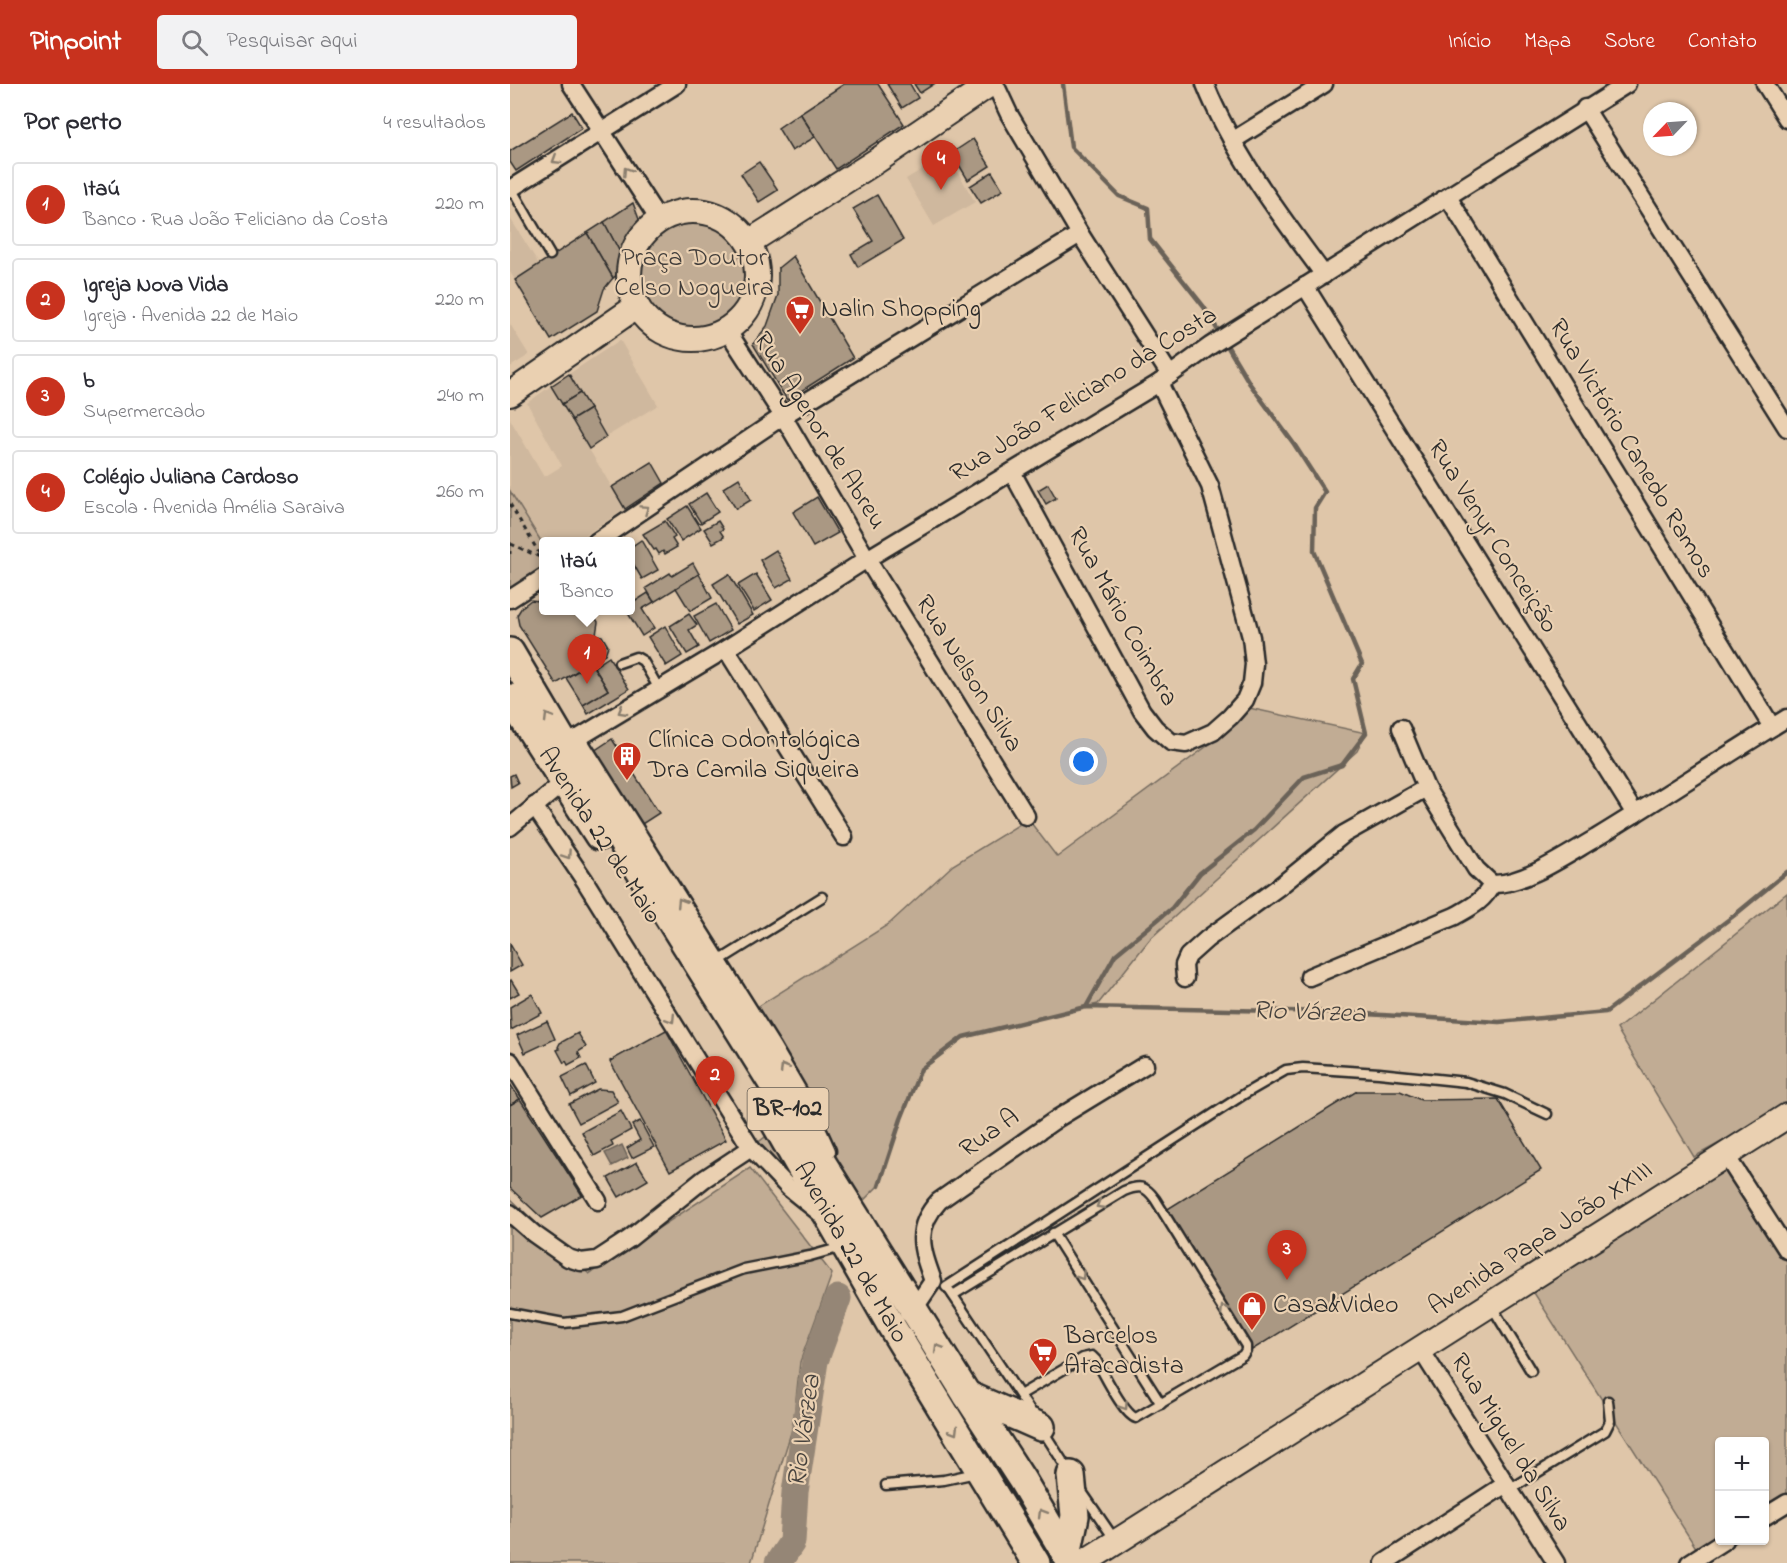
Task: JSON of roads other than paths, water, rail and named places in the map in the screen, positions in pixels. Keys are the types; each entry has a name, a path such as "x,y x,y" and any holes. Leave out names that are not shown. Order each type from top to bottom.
{"main road":[{"name":"Avenida 22 de Maio","path":"510,652 571,742 630,855 843,1219 845,1246 1036,1563"},
{"name":"Avenida 22 de Maio","path":"510,698 843,1219 914,1309 966,1395 1074,1560"},
{"path":"966,1395 1041,1427"},
{"path":"1071,1475 1075,1516 1074,1560"}],"street":[{"path":"571,84 659,220"},
{"path":"511,189 677,84"},
{"path":"749,242 878,160 990,84"},
{"name":"Rua Mário Coimbra","path":"995,84 1009,114 1164,379 1209,486 1251,637 1253,674 1245,700 1213,732 1186,744 1172,742 1155,728 1142,711 1012,472"},
{"path":"1205,84 1232,141 1262,188 1324,275"},
{"path":"1232,141 1324,84"},
{"name":"Rua João Feliciano da Costa","path":"571,742 1164,379 1246,323 1627,84"},
{"path":"1765,84 1787,119"},
{"path":"1586,108 1787,428"},
{"name":"Rua Victório Canedo Ramos","path":"1448,197 1772,728"},
{"path":"686,210 708,212 729,221 749,242 757,266 756,291 746,313 727,330 703,339 677,337 654,326 637,306 630,285 630,264 637,243 643,234 659,220 686,210"},
{"path":"603,537 783,416 1080,234"},
{"name":"Rua Venyr Conceição","path":"1305,286 1635,814"},
{"path":"510,394 637,306"},
{"name":"Rua Agenor de Abreu","path":"727,330 783,416 867,559"},
{"name":"Rua Nelson Silva","path":"867,559 1026,816"},
{"path":"510,599 539,580"},
{"path":"726,649 844,837"},
{"path":"1401,728 1426,788 1476,869 1492,884 1503,884 1537,870 1635,814 1787,718"},
{"name":"Avenida 22 de Maio","path":"571,742 718,962 806,1105 843,1219"},
{"path":"510,827 564,782"},
{"path":"1185,978 1184,965 1188,956 1207,939 1280,886 1344,834 1426,788"},
{"path":"534,806 585,881 752,1148 789,1188 843,1219"},
{"path":"1309,977 1455,916 1478,903 1492,884"},
{"path":"510,1061 531,1106 598,1201"},
{"name":"Rua A","path":"939,1284 926,1260 922,1230 927,1214 939,1201 1058,1118 1145,1065"},
{"name":"Avenida Papa João XXIII","path":"1074,1560 1117,1543 1787,1116"},
{"path":"510,1213 534,1234 568,1258 581,1262 597,1260 629,1239 704,1179 752,1148"},
{"path":"1725,1154 1787,1250"},
{"path":"892,1327 939,1284"},
{"name":"Rua Miguel da Silva","path":"1421,1350 1556,1563"},
{"path":"1384,1563 1508,1487"},
{"path":"1769,1514 1787,1503"},
{"path":"1689,1563 1717,1545"}],"lane":[{"path":"511,189 550,255"},
{"path":"619,663 636,657 643,661 659,689"},
{"path":"718,962 822,897"},
{"path":"1117,1543 953,1295 939,1284 1286,1070 1302,1068 1378,1073 1466,1082 1505,1094 1547,1114"},
{"path":"953,1295 1053,1233 1134,1187 1141,1186 1147,1188 1155,1199 1230,1319 1246,1350 1141,1417 1132,1417 1092,1356 1083,1358 1020,1395"},
{"path":"1053,1233 1161,1404"},
{"path":"510,1312 564,1323 622,1316 744,1269 810,1256 845,1246"},
{"path":"1491,1306 1531,1371"},
{"path":"1508,1487 1605,1431 1610,1421 1608,1401"},
{"path":"886,1485 944,1480 980,1473"}],"waterway":[{"path":"1063,84 1071,147 1119,196 1148,208 1150,239 1204,307 1250,384 1294,444 1325,492 1315,508 1314,551 1362,664 1353,679 1366,733 1342,765 1304,777 1254,830 1200,873 1172,908 1115,955 1086,1007"},
{"name":"Rio Várzea","path":"879,1186 901,1119 921,1069 963,1037 1086,1007 1332,1012 1499,1022 1606,1012 1736,914 1787,872"},
{"name":"Rio Várzea","path":"778,1563 792,1542 795,1492 815,1361 838,1298"}],"place":[{"name":"Colégio Juliana Cardoso","path":"941,190"},
{"name":"Nalin Shopping","path":"800,336"},
{"name":"Itaú","path":"587,684"},
{"name":"Clínica Odontológica Dra Camila Siqueira","path":"627,782"},
{"name":"Igreja Nova Vida","path":"715,1106"},
{"name":"b","path":"1287,1280"},
{"name":"Casa&Video","path":"1252,1332"},
{"name":"Barcelos Atacadista","path":"1043,1378"}],"park label":[{"name":"Praça Doutor Celso Nogueira","path":"694,274"}]}
